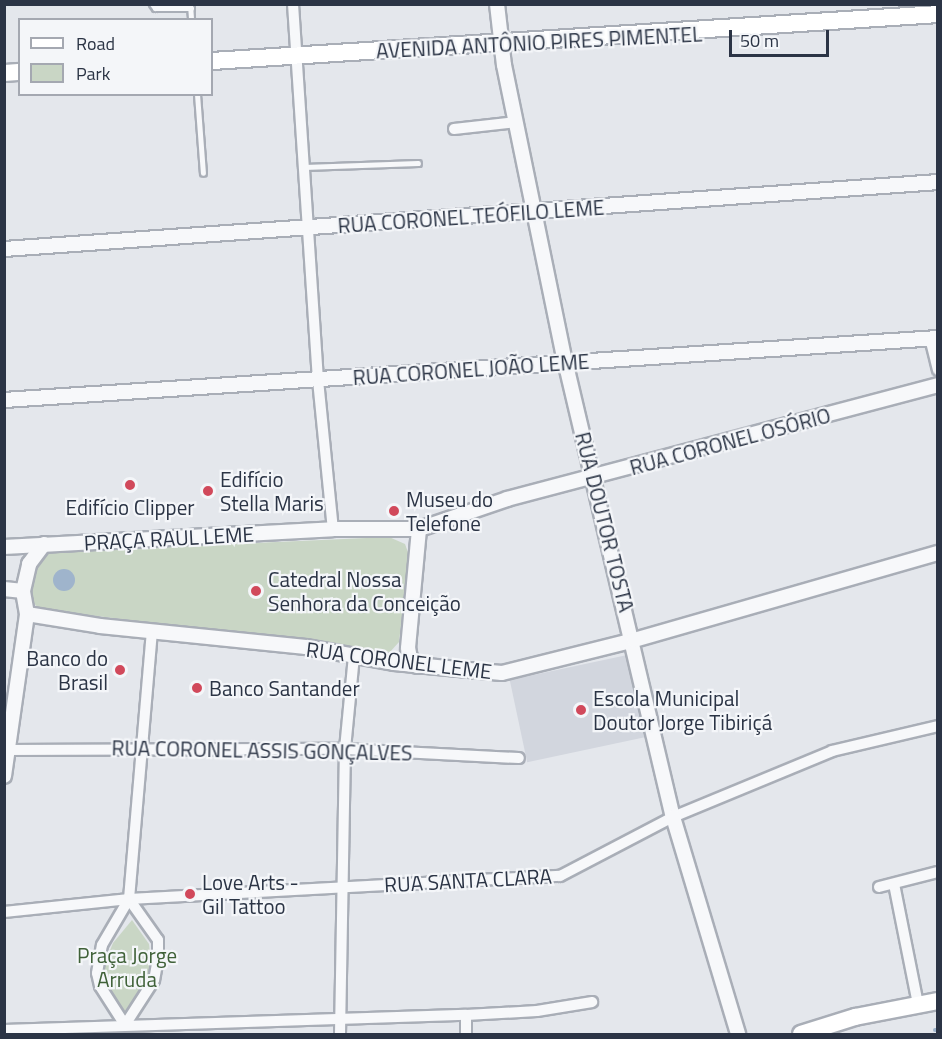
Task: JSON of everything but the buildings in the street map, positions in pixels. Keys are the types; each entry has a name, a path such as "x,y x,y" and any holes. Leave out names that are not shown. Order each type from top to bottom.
{"main road":[{"name":"AVENIDA ANTÔNIO PIRES PIMENTEL","path":"213,61 938,14"},
{"path":"801,1035 855,1017 938,1000"}],"street":[{"path":"293,4 318,380 333,529"},
{"name":"RUA DOUTOR TOSTA","path":"496,4 501,44 533,212 565,361 634,640 674,817 738,1035"},
{"path":"454,129 517,122"},
{"name":"RUA CORONEL TEÓFILO LEME","path":"4,249 938,182"},
{"path":"934,338 938,370"},
{"name":"RUA CORONEL JOÃO LEME","path":"4,400 934,338"},
{"name":"RUA CORONEL OSÓRIO","path":"419,529 507,499 938,386"},
{"name":"PRAÇA RAUL LEME","path":"4,547 333,529 419,529"},
{"path":"417,666 410,658 408,648 419,529"},
{"path":"4,776 27,614 23,591 29,564 44,544"},
{"name":"RUA CORONEL LEME","path":"27,614 354,655 417,666 513,672 634,640 938,553"},
{"path":"4,589 23,591"},
{"path":"125,1030 100,986 96,973 102,945 129,899 140,747 152,631"},
{"path":"394,663 408,648"},
{"path":"340,1035 345,749 354,655"},
{"name":"RUA SANTA CLARA","path":"4,912 129,899 560,876 674,817 832,751 938,726"},
{"name":"RUA CORONEL ASSIS GONÇALVES","path":"6,750 140,747 345,749 519,758"},
{"path":"879,887 938,872"},
{"path":"894,884 918,1004"},
{"path":"125,1030 154,980 158,958 158,940 129,899"},
{"path":"4,1030 125,1030 466,1015 537,1011 592,1002"},
{"path":"466,1015 466,1035"}],"lane":[{"path":"152,4 154,8 190,6"},
{"path":"197,96 203,173"},
{"path":"304,167 418,163"}],"shaded area":[{"name":"Escola Municipal Doutor Jorge Tibiriçá","path":"632,654 649,736 527,762 510,680"}],"green space":[{"path":"389,537 405,544 409,555 399,642 390,652 39,609 31,600 33,570 48,552"},
{"name":"Praça Jorge Arruda","path":"132,920 149,944 152,970 145,990 127,1014 105,987 102,970 113,943"}],"water":[{"path":"64,569 72,572 75,580 72,588 64,591 56,588 53,580 56,572"}],"place":[{"name":"Edifício Clipper","path":"130,485"},
{"name":"Edifício Stella Maris","path":"208,491"},
{"name":"Museu do Telefone","path":"394,511"},
{"name":"Catedral Nossa Senhora da Conceição","path":"256,591"},
{"name":"Banco do Brasil","path":"120,670"},
{"name":"Banco Santander","path":"197,688"},
{"name":"Escola Municipal Doutor Jorge Tibiriçá","path":"581,710"},
{"name":"Love Arts - Gil Tattoo","path":"190,894"}]}
